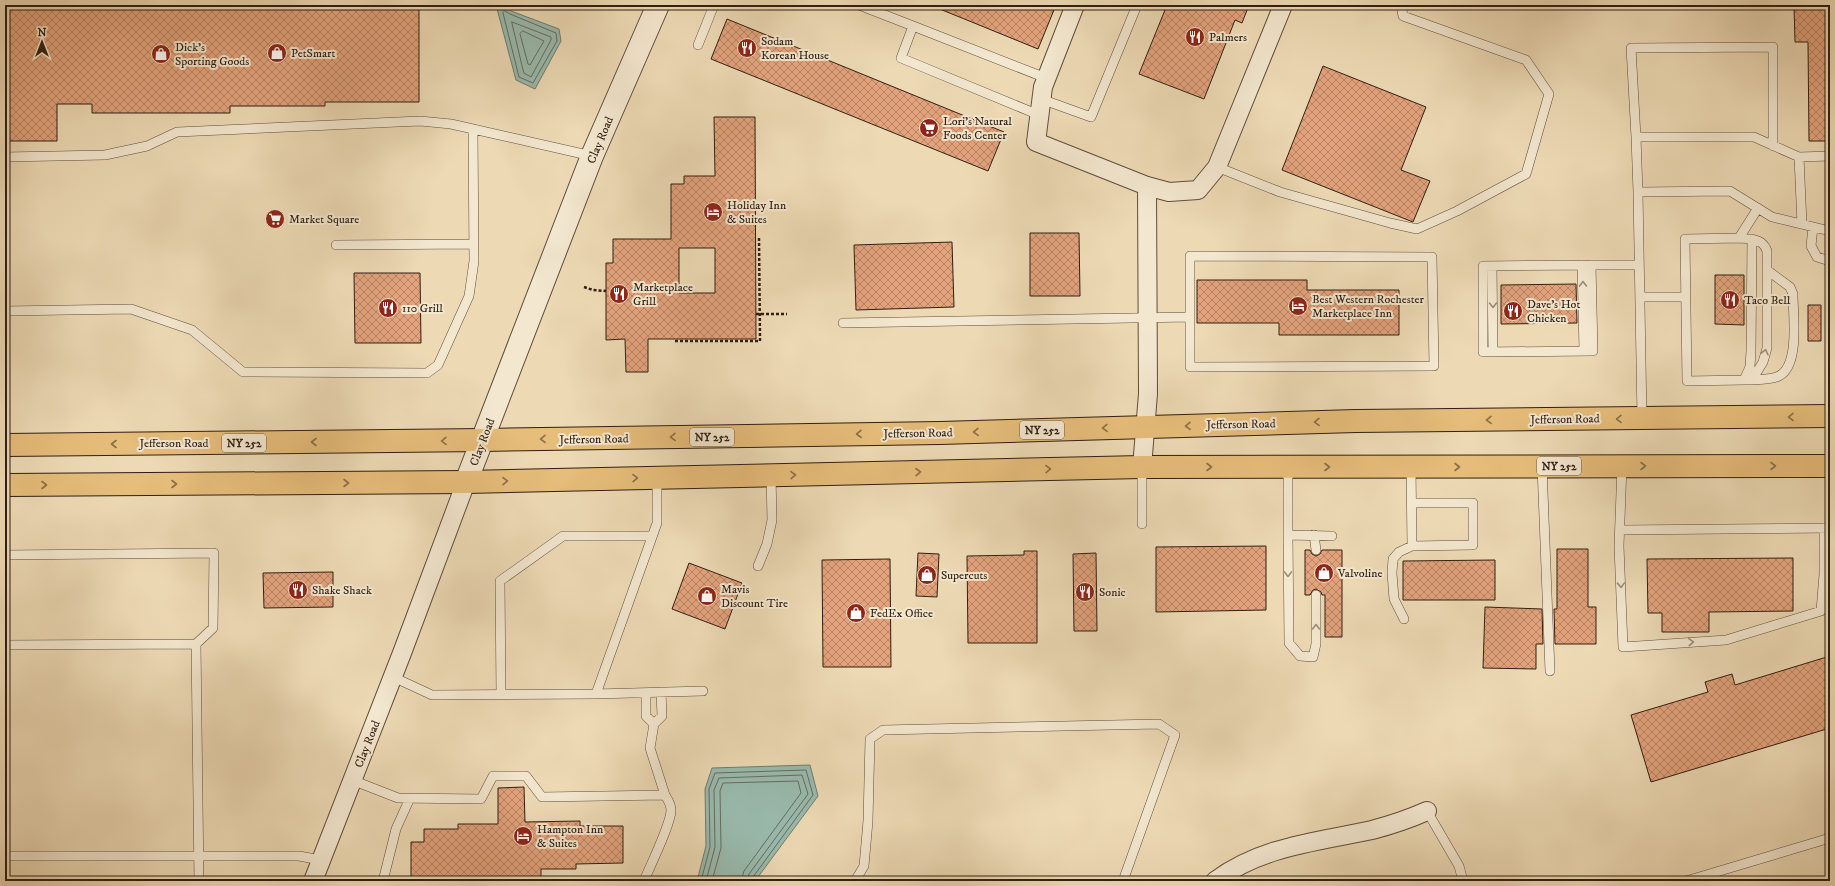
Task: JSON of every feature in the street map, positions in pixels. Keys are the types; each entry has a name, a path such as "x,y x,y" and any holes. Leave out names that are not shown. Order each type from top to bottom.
{"main road":[{"name":"Jefferson Road","path":"5,444 483,440 940,433 1356,421 1830,416"},
{"name":"NY 252","path":"5,485 466,482 1142,467 1830,466"}],"street":[{"name":"Clay Road","path":"313,881 393,677 466,482 592,156 658,5"},
{"path":"1075,5 1043,87 1036,142 1147,186 1169,192 1198,190 1217,167 1283,5"},
{"path":"1142,467 1144,427 1148,394 1149,319 1147,186"},
{"path":"1215,881 1230,870 1261,855 1293,846 1373,829 1403,821 1427,811"}],"lane":[{"path":"698,45 714,5"},
{"path":"859,5 1046,78"},
{"path":"913,26 901,58 1040,107 1091,117 1137,5"},
{"path":"1217,167 1280,192 1390,223 1417,229 1457,211 1526,174 1550,94 1526,60 1403,16 1401,5"},
{"path":"1642,418 1638,192 1631,48 1774,47 1773,146"},
{"path":"5,156 105,155 147,146 177,132 420,121 451,124 592,156"},
{"path":"5,311 131,310 192,330 243,372 427,374 438,365 469,296 474,261 473,129"},
{"path":"1636,137 1754,137 1799,157 1830,156"},
{"path":"1799,157 1802,224"},
{"path":"1638,192 1730,191 1772,217 1830,231"},
{"path":"1739,238 1758,208"},
{"path":"1813,227 1811,246 1817,257 1830,262"},
{"path":"1748,380 1763,362 1767,348 1767,270 1767,251 1765,245 1760,241 1739,238 1685,239 1687,381 1748,380 1771,379 1781,375 1788,368 1793,352 1793,294 1790,287 1767,270"},
{"path":"1748,380 1751,351 1752,240"},
{"path":"336,246 474,244"},
{"path":"1190,256 1432,257 1434,366 1190,367 1190,317 1190,256"},
{"path":"1587,265 1593,351 1483,352 1483,266 1639,264"},
{"path":"1640,297 1685,297"},
{"path":"843,322 1149,319 1190,317"},
{"path":"1542,466 1550,671"},
{"path":"1620,530 1827,528 1827,574 1821,611 1726,640 1623,647 1619,546 1622,466"},
{"path":"1142,467 1142,524"},
{"path":"1288,467 1289,643 1300,656 1313,657 1316,644 1316,595"},
{"path":"1411,467 1412,546"},
{"path":"758,566 766,544 772,520 771,475"},
{"path":"596,694 657,523 657,478"},
{"path":"1404,619 1394,599 1392,573 1393,559 1399,552 1412,546 1473,545 1473,503 1412,503"},
{"path":"1288,535 1332,536"},
{"path":"1314,535 1316,550"},
{"path":"501,695 500,581 563,536 652,536"},
{"path":"5,555 214,553 213,628 196,644 5,645"},
{"path":"196,644 199,881"},
{"path":"393,677 432,695 596,694 703,691"},
{"path":"644,881 668,822 671,810 650,748 654,724 662,716 661,692"},
{"path":"646,693 646,716 654,724"},
{"path":"855,881 864,866 868,821 870,739 883,730 1159,724 1175,736 1123,881"},
{"path":"352,780 398,798 481,799 493,776 526,776 542,797 665,795"},
{"path":"383,881 396,829 410,798"},
{"path":"1427,811 1459,866 1463,881"},
{"path":"1686,881 1830,838"},
{"path":"5,856 299,856 321,860"}],"path":[{"path":"674,341 760,340 759,238"},
{"path":"584,287 593,290 606,291"},
{"path":"756,314 787,314"}],"water":[{"path":"496,5 508,5 511,11 559,29 561,41 535,89 516,80"},
{"path":"810,765 818,796 755,881 697,881 706,846 705,789 712,768"}],"building":[{"path":"5,5 419,5 419,102 325,102 325,106 230,106 230,113 92,113 92,104 57,104 57,141 5,141"},
{"path":"930,5 1056,5 1038,49"},
{"path":"1167,5 1249,5 1242,23 1235,20 1204,99 1139,74"},
{"path":"1794,5 1830,5 1830,141 1809,141 1808,42 1795,42"},
{"path":"727,19 1004,132 988,171 711,59"},
{"path":"1323,66 1426,107 1401,170 1430,181 1413,222 1282,170"},
{"name":"Holiday Inn & Suites","path":"714,117 755,117 756,339 648,339 648,372 626,372 625,339 606,340 606,263 613,263 613,239 671,239 671,184 684,184 684,176 715,176","holes":["679,248 715,248 715,293 679,293"]},
{"path":"1030,233 1079,233 1080,296 1030,296"},
{"path":"952,242 954,307 856,310 854,245"},
{"name":"110 Grill","path":"354,273 420,273 421,343 355,343"},
{"name":"Taco Bell","path":"1715,275 1744,275 1744,325 1715,324"},
{"name":"Best Western Rochester Marketplace Inn","path":"1197,280 1307,280 1307,290 1399,290 1399,335 1279,335 1279,323 1197,323"},
{"path":"1576,284 1577,323 1501,324 1501,285"},
{"path":"1808,305 1821,305 1821,341 1808,341"},
{"path":"1266,546 1266,610 1156,612 1156,547"},
{"path":"1557,549 1588,549 1588,607 1596,607 1596,644 1555,644 1554,609 1557,609"},
{"name":"Valvoline","path":"1305,550 1310,550 1312,554 1316,556 1320,554 1322,550 1342,550 1342,637 1325,637 1325,595 1322,595 1321,592 1316,589 1313,590 1310,595 1305,595"},
{"path":"1024,551 1037,551 1037,643 968,643 967,556 1024,555"},
{"name":"Supercuts","path":"918,553 939,554 937,597 916,596"},
{"name":"Sonic","path":"1096,553 1097,631 1074,631 1073,554"},
{"path":"1793,558 1793,611 1709,612 1709,632 1662,632 1662,613 1648,613 1647,559"},
{"name":"FedEx Office","path":"890,559 891,667 823,667 822,560"},
{"path":"1495,560 1495,600 1403,600 1403,561"},
{"name":"Mavis Discount Tire","path":"689,563 742,583 725,629 672,609"},
{"name":"Shake Shack","path":"333,572 333,607 264,608 263,573"},
{"path":"1485,607 1542,609 1543,644 1536,644 1536,669 1483,668"},
{"path":"1830,656 1830,728 1651,782 1631,715 1708,692 1705,682 1732,674 1735,685"},
{"name":"Hampton Inn & Suites","path":"524,787 525,822 580,821 580,826 623,826 623,863 576,864 576,869 541,869 541,881 411,881 411,842 424,842 424,829 458,829 458,824 498,824 498,788"}],"place":[{"name":"Palmers","path":"1195,37"},
{"name":"Sodam Korean House","path":"747,48"},
{"name":"PetSmart","path":"277,53"},
{"name":"Dick's Sporting Goods","path":"161,54"},
{"name":"Lori's Natural Foods Center","path":"929,128"},
{"name":"Holiday Inn & Suites","path":"713,212"},
{"name":"Market Square","path":"275,219"},
{"name":"Marketplace Grill","path":"619,294"},
{"name":"Taco Bell","path":"1730,300"},
{"name":"Best Western Rochester Marketplace Inn","path":"1298,306"},
{"name":"110 Grill","path":"388,308"},
{"name":"Dave's Hot Chicken","path":"1513,311"},
{"name":"Valvoline","path":"1324,573"},
{"name":"Supercuts","path":"927,575"},
{"name":"Shake Shack","path":"298,590"},
{"name":"Sonic","path":"1085,592"},
{"name":"Mavis Discount Tire","path":"707,596"},
{"name":"FedEx Office","path":"856,613"},
{"name":"Hampton Inn & Suites","path":"523,836"}]}
